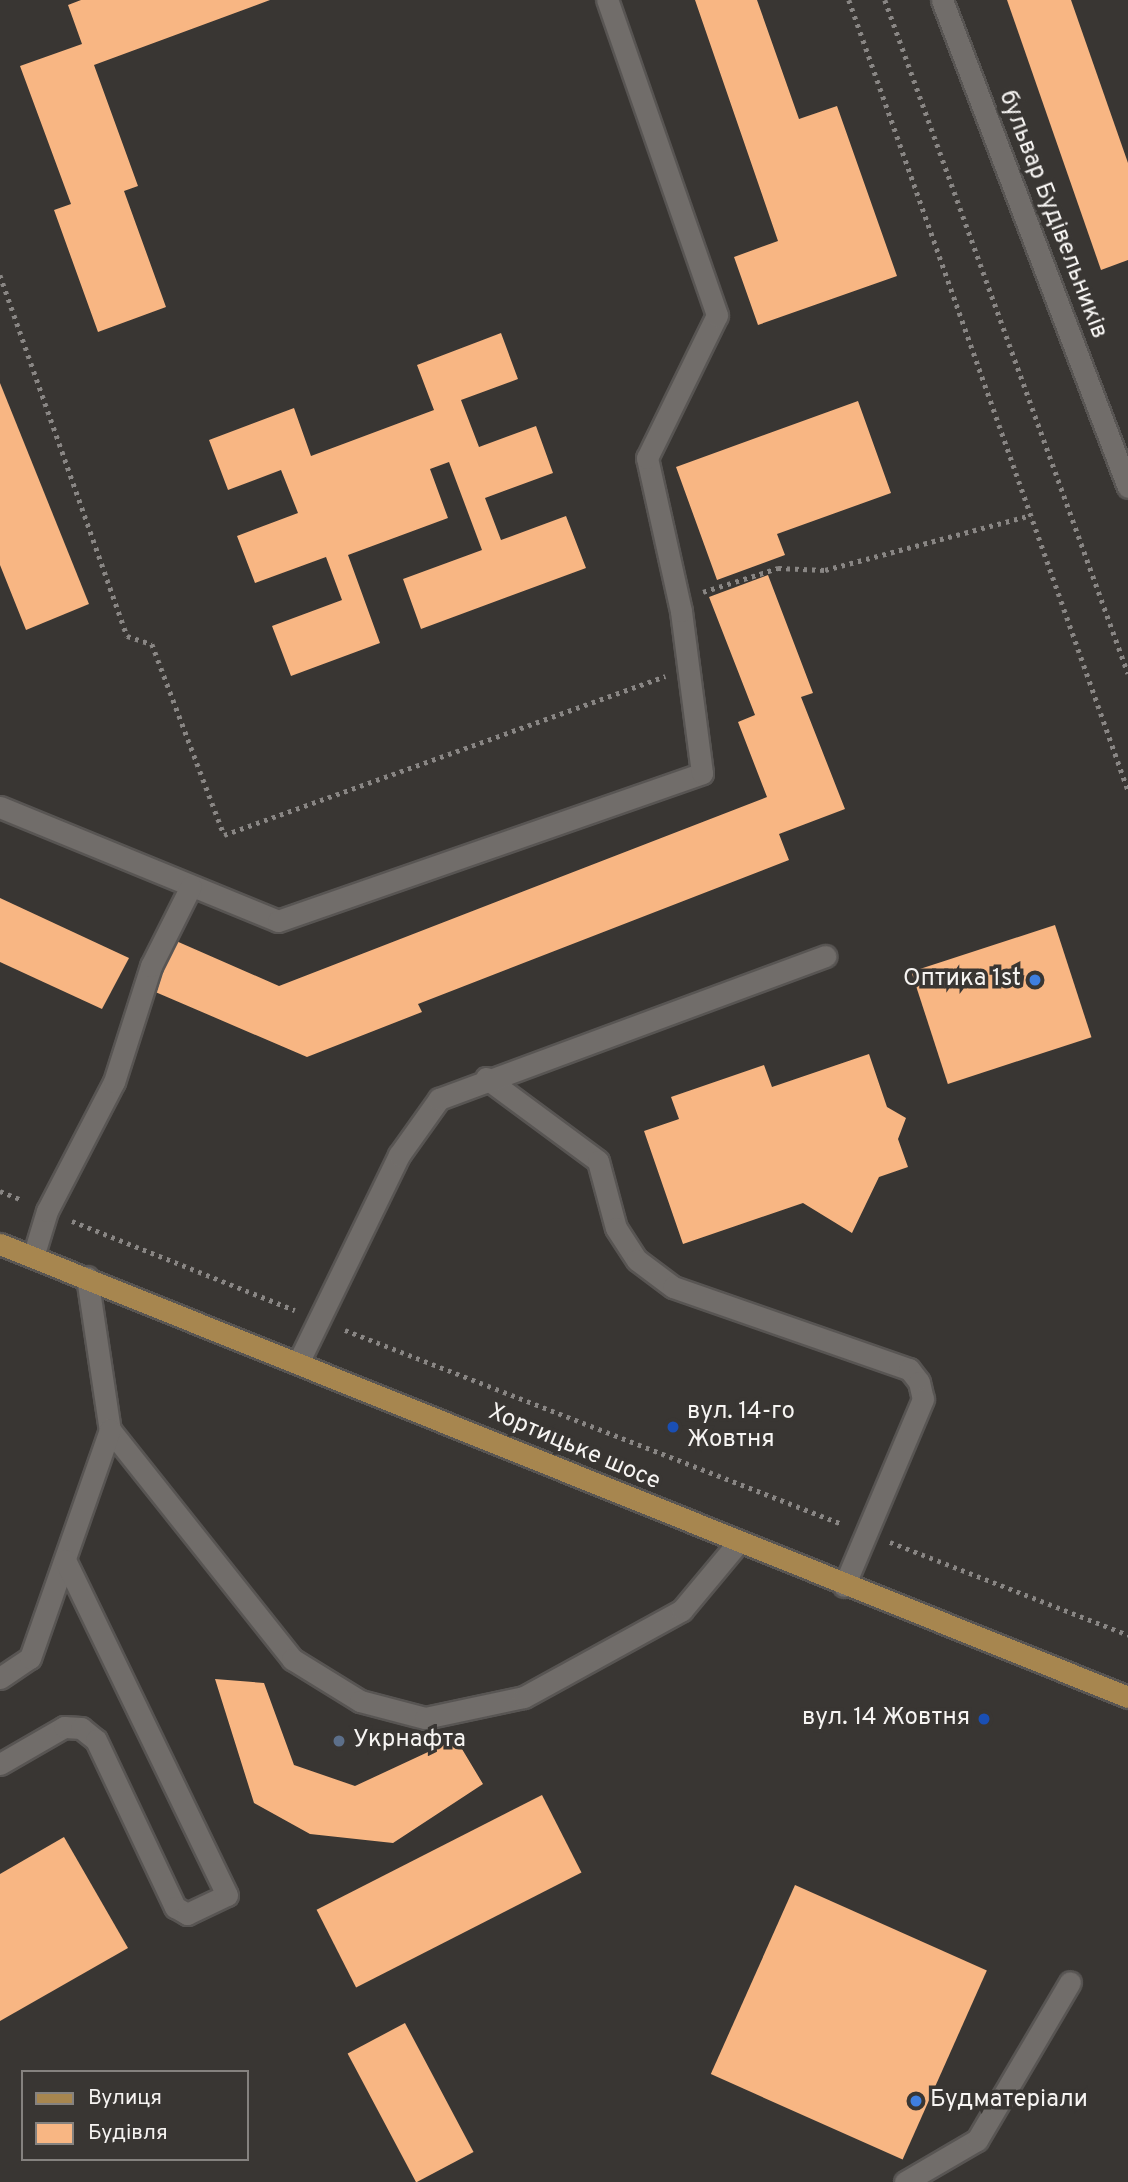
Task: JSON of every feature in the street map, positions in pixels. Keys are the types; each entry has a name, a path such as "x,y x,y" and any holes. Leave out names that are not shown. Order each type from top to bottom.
{"main road":[{"name":"Хортицьке шосе","path":"0,1244 299,1361 737,1544 1128,1697"}],"street":[{"path":"0,789 4,809 278,921 702,773 681,611 647,458 717,315 607,0"},
{"name":"бульвар Будівельників","path":"942,0 1128,487"},
{"path":"33,1256 47,1211 114,1082 151,966 191,886"},
{"path":"299,1361 315,1318 412,1132 439,1099 486,1078 825,956"},
{"path":"486,1078 598,1161 616,1228 637,1260 673,1287 909,1369 923,1399 844,1586"},
{"path":"0,1678 30,1658 110,1430 86,1277"},
{"path":"110,1430 292,1659 360,1701 425,1718 524,1697 682,1610 737,1544"},
{"path":"0,1764 64,1727 81,1728 96,1740 180,1912 227,1895 65,1560"},
{"path":"905,2182 977,2140 1070,1982"}],"path":[{"path":"849,0 1128,790"},
{"path":"885,0 1128,673"},
{"path":"0,275 127,636 152,645 224,835 689,667"},
{"path":"681,611 705,591 778,568 825,570 1031,515"},
{"path":"0,1191 315,1318 1128,1635"}],"building":[{"path":"81,0 270,0 94,65 138,186 124,191 166,307 98,332 54,210 71,204 20,66 82,44 68,5"},
{"path":"695,0 757,0 799,119 837,106 897,276 758,325 734,257 778,241"},
{"path":"1007,0 1071,0 1128,163 1128,260 1101,270"},
{"path":"501,333 518,379 461,400 479,447 536,426 553,473 485,498 501,540 566,516 586,568 421,629 403,579 482,550 449,462 430,469 448,518 348,555 380,643 291,676 272,626 342,600 326,557 255,583 237,536 298,513 281,470 228,490 209,440 294,408 311,456 434,410 417,365"},
{"path":"0,383 89,604 26,630 0,565"},
{"path":"858,401 891,493 777,534 785,555 717,580 676,467"},
{"path":"768,575 813,693 801,697 845,809 779,834 789,860 418,1004 422,1012 307,1057 146,988 167,937 279,986 767,797 738,722 755,715 709,597"},
{"path":"0,898 129,958 102,1009 0,962"},
{"path":"1055,925 1091,1037 948,1084 911,972"},
{"path":"869,1054 887,1107 906,1118 898,1139 908,1167 879,1177 852,1233 803,1203 683,1244 644,1131 679,1119 671,1097 764,1065 772,1087"},
{"path":"215,1679 264,1683 294,1765 355,1786 456,1739 483,1784 393,1843 310,1834 254,1803"},
{"path":"542,1795 581,1873 356,1987 317,1910"},
{"path":"64,1837 128,1948 0,2021 0,1874"},
{"path":"795,1885 987,1970 903,2160 711,2074"},
{"path":"405,2023 474,2152 416,2182 348,2054"}],"place":[{"name":"Оптика 1st","path":"1035,980"},
{"name":"вул. 14-го Жовтня","path":"673,1427"},
{"name":"вул. 14 Жовтня","path":"984,1719"},
{"name":"Укрнафта","path":"339,1741"},
{"name":"Будматеріали","path":"916,2101"}]}
